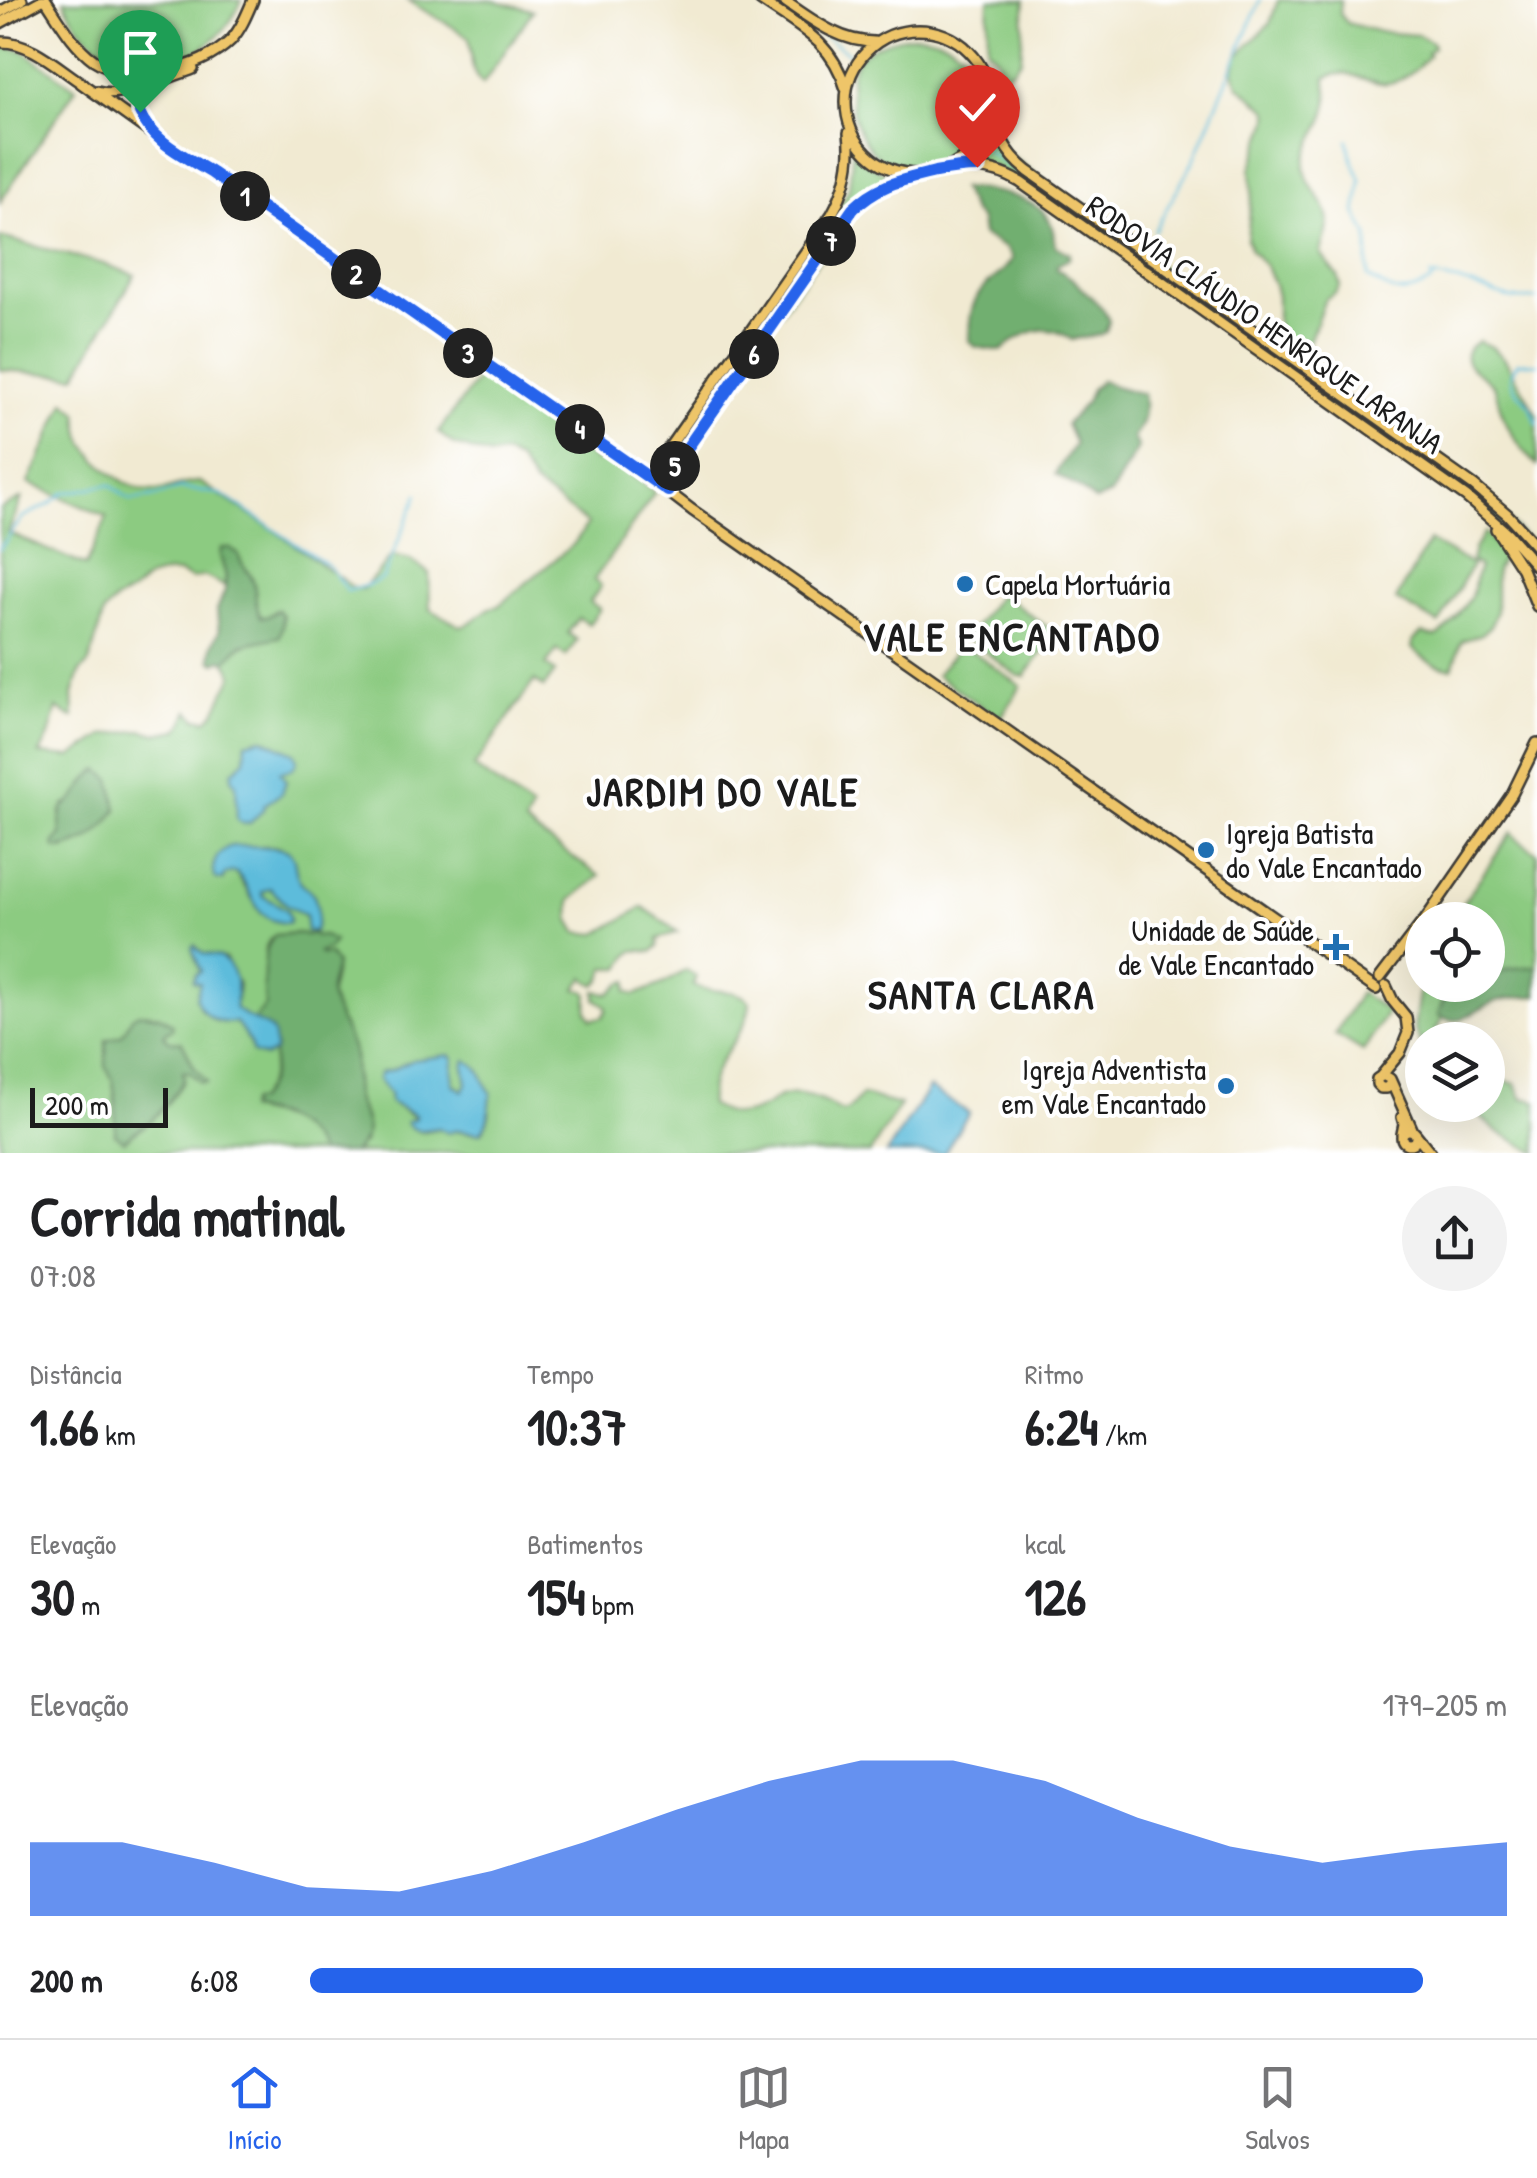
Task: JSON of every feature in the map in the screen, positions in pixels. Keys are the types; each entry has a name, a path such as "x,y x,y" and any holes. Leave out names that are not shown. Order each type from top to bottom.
{"main road":[{"path":"0,12 22,0"},
{"path":"0,24 44,0 80,48 108,66 130,72 147,73 205,60 230,41"},
{"path":"158,138 140,112 146,90 215,60 240,28 253,0"},
{"path":"648,479 832,214 848,174 846,90 839,68 820,42 760,0"},
{"path":"784,0 829,30 862,42 877,42"},
{"path":"668,491 667,477 853,209 884,186 942,170 966,157 988,122 987,82 978,62 964,46 932,32 911,30 877,42 858,60 846,90"},
{"path":"0,42 28,47 81,82 1355,974 1381,984 1406,1017 1408,1026 1387,1082 1410,1135 1430,1153"},
{"path":"81,82 100,93 113,93 178,67"},
{"name":"RODOVIA CLÁUDIO HENRIQUE LARANJA","path":"990,102 1000,138 1028,171 1463,478 1507,514 1537,547"},
{"path":"847,120 856,140 874,160 900,172 921,174"},
{"name":"RODOVIA CLÁUDIO HENRIQUE LARANJA","path":"942,170 981,167 1020,182 1455,489 1498,524 1537,568"},
{"path":"648,479 692,510"},
{"path":"1455,489 1482,512 1510,548 1537,606"},
{"path":"1438,902 1512,794 1537,743"},
{"path":"1381,984 1405,948"}],"green space":[{"path":"64,0 242,0 226,27 204,47 179,58 153,63 126,59 101,47 80,28"},
{"path":"408,0 492,0 533,10 483,84 473,69 469,38"},
{"path":"989,0 1025,0 1021,59 1002,75 997,58 987,48"},
{"path":"1278,0 1341,0 1340,14 1347,23 1380,32 1418,35 1432,42 1433,48 1414,70 1395,82 1373,82 1342,74 1326,78 1327,109 1307,153 1305,167 1328,216 1321,254 1340,285 1325,299 1303,348 1277,334 1274,284 1247,239 1251,169 1269,111 1239,86 1233,73 1236,58 1270,23"},
{"path":"918,35 949,44 971,61 983,83 986,108 980,132 967,153 945,167 916,171 889,164 862,138 853,113 850,87 854,66 867,51 888,41"},
{"path":"0,46 22,50 76,88 0,202"},
{"path":"992,128 1003,150 1238,323 1234,329 994,167 968,163"},
{"path":"853,147 867,163 895,179 868,191 666,471 659,466 837,213 849,188"},
{"path":"961,188 1010,195 1044,213 1056,246 1070,254 1057,269 1103,309 1109,321 1106,332 1072,340 1053,331 1035,331 1001,351 976,347 969,341 975,301 1012,258 1005,248 982,235 980,220"},
{"path":"0,237 135,275 76,376 0,370"},
{"path":"1241,325 1473,489 1537,550 1537,563 1510,532 1237,331"},
{"path":"1479,341 1505,359 1537,414 1537,465 1511,432 1494,387 1467,363 1467,350"},
{"path":"483,372 539,411 595,460 617,464 655,492 594,580 601,586 590,602 600,609 589,624 578,618 568,633 577,640 566,656 557,650 546,665 555,672 544,687 534,681 474,767 532,809 525,824 600,876 571,900 570,920 577,932 597,934 643,907 678,932 658,939 652,952 632,952 621,968 605,968 596,985 585,977 576,989 588,995 587,1012 592,1019 603,1017 607,1009 596,999 596,991 610,994 628,981 627,992 635,995 686,970 696,976 693,985 738,994 750,1002 742,1028 714,1074 710,1105 740,1115 779,1098 799,1095 842,1112 862,1095 900,1105 870,1153 353,1153 364,1142 366,1122 356,1098 354,1055 330,994 335,970 328,954 322,955 305,935 293,933 274,937 266,946 266,1006 254,1021 235,1009 238,984 225,958 203,954 195,945 193,952 201,971 196,974 201,982 200,1009 217,1022 236,1022 254,1053 265,1057 273,1053 267,1084 257,1101 250,1102 248,1110 290,1122 305,1133 320,1153 0,1153 0,509 22,498 8,533 86,566 107,517 29,483 65,402 78,412 81,435 89,450 124,481 154,491 200,482 354,588 363,589 392,556 410,560 429,573 430,609 465,626 498,606 573,545 588,524 534,484 518,460 454,445 438,432","holes":["220,555 248,571 261,617 276,610 283,615 281,630 246,644 226,661 233,675 214,714 207,720 196,718 189,711 178,730 105,735 71,757 40,754 57,708 74,717 73,694 80,672 89,663 104,612 115,601 148,578 166,573 192,579 204,576 224,586 226,576","262,738 275,746 280,772 286,781 264,805 238,808 236,783 232,779 246,758 246,742","81,791 117,809 94,835 62,849 57,840 61,835 61,811","246,846 273,846 289,852 297,877 314,895 307,922 305,916 269,887 262,892 263,896 279,905 261,913 237,874 232,871 225,873 223,880 217,879 213,868 218,855","145,1013 160,1016 172,1024 164,1036 169,1041 182,1042 202,1083 183,1071 184,1080 166,1104 124,1141 115,1134 117,1119 113,1080 106,1066 107,1044","450,1055 452,1082 463,1091 468,1084 464,1066 473,1065 491,1093 483,1131 439,1128 421,1132 407,1124 416,1118 390,1102 389,1093 378,1079 380,1073 414,1060"]},
{"path":"1102,380 1143,394 1144,412 1133,438 1138,448 1111,494 1095,501 1055,474 1075,444 1066,424"},
{"path":"1485,532 1504,555 1496,570 1496,612 1491,626 1462,641 1452,668 1430,662 1412,648 1413,641 1422,633 1434,637 1441,634 1470,598 1479,567 1471,561"},
{"path":"1429,541 1472,565 1439,624 1396,600"},
{"path":"221,548 238,554 253,580 261,617 279,610 283,623 279,637 241,645 226,661 216,663 211,660 212,646 219,632 217,610 226,576"},
{"path":"999,595 1054,632 1025,676 1018,676 969,640 970,633"},
{"path":"959,647 968,648 1021,686 1000,719 936,675"},
{"path":"99,770 111,779 117,809 91,837 56,849 64,806"},
{"path":"1512,832 1537,853 1537,967 1505,971 1505,902 1463,902"},
{"path":"300,933 334,941 319,953 329,954 336,964 330,994 353,1051 355,1092 367,1131 353,1153 320,1153 306,1134 290,1122 248,1110 251,1101 257,1101 268,1084 276,1049 264,1026 254,1020 265,1006 267,949 275,935"},
{"path":"1537,967 1537,996 1505,999 1508,969"},
{"path":"1360,993 1388,1011 1363,1051 1335,1034"},
{"path":"1418,1002 1448,1002 1439,1015 1440,1022 1415,1022"},
{"path":"1443,1002 1495,1002 1461,1019 1438,1015"},
{"path":"139,1013 160,1016 172,1024 164,1036 169,1041 182,1042 194,1067 207,1082 183,1072 184,1080 166,1104 124,1141 115,1134 116,1102 106,1066 106,1040 122,1035 132,1017"},
{"path":"1505,1080 1516,1084 1522,1098 1537,1101 1537,1153 1486,1122 1505,1122"}],"water":[{"path":"262,738 294,753 297,760 292,768 280,772 286,781 282,793 264,805 250,823 244,824 237,820 232,772 245,760 246,742"},
{"path":"231,846 277,848 291,854 299,880 316,900 315,931 307,931 305,915 287,905 270,888 262,892 263,896 287,910 288,923 261,912 237,873 216,879 216,859"},
{"path":"194,945 203,954 214,955 228,964 235,980 235,1008 270,1029 275,1052 265,1057 253,1053 236,1022 217,1020 202,1010 196,998 200,983 193,981 201,971"},
{"path":"450,1055 454,1059 453,1084 463,1091 467,1084 466,1060 480,1072 491,1093 487,1119 480,1133 414,1129 407,1121 415,1119 415,1115 390,1102 389,1093 378,1079 380,1073 413,1060"},
{"path":"929,1088 969,1113 944,1153 887,1153"}],"waterway":[{"path":"773,0 850,54"},
{"path":"1154,231 1194,160 1260,0"},
{"path":"1348,140 1361,180 1356,213 1368,235 1368,277 1403,292 1419,289 1437,276"},
{"path":"986,150 1234,325"},
{"path":"1430,276 1512,299 1537,299"},
{"path":"1241,330 1484,503 1537,557"},
{"path":"1537,364 1518,362 1511,376 1537,424"},
{"path":"0,549 23,517 65,492 111,485 130,500 180,488 221,494 329,566 347,591 383,578 418,494"}],"place":[{"name":"Capela Mortuária","path":"965,584"},
{"name":"Igreja Batista do Vale Encantado","path":"1206,850"},
{"name":"Unidade de Saúde de Vale Encantado","path":"1336,947"},
{"name":"Igreja Adventista em Vale Encantado","path":"1226,1086"}],"district":[{"name":"VALE ENCANTADO","path":"1012,636"},
{"name":"JARDIM DO VALE","path":"723,791"},
{"name":"SANTA CLARA","path":"982,994"}],"route":[{"path":"140,112 158,138 668,491 667,477 853,209 872,192 896,181 977,167"}]}
